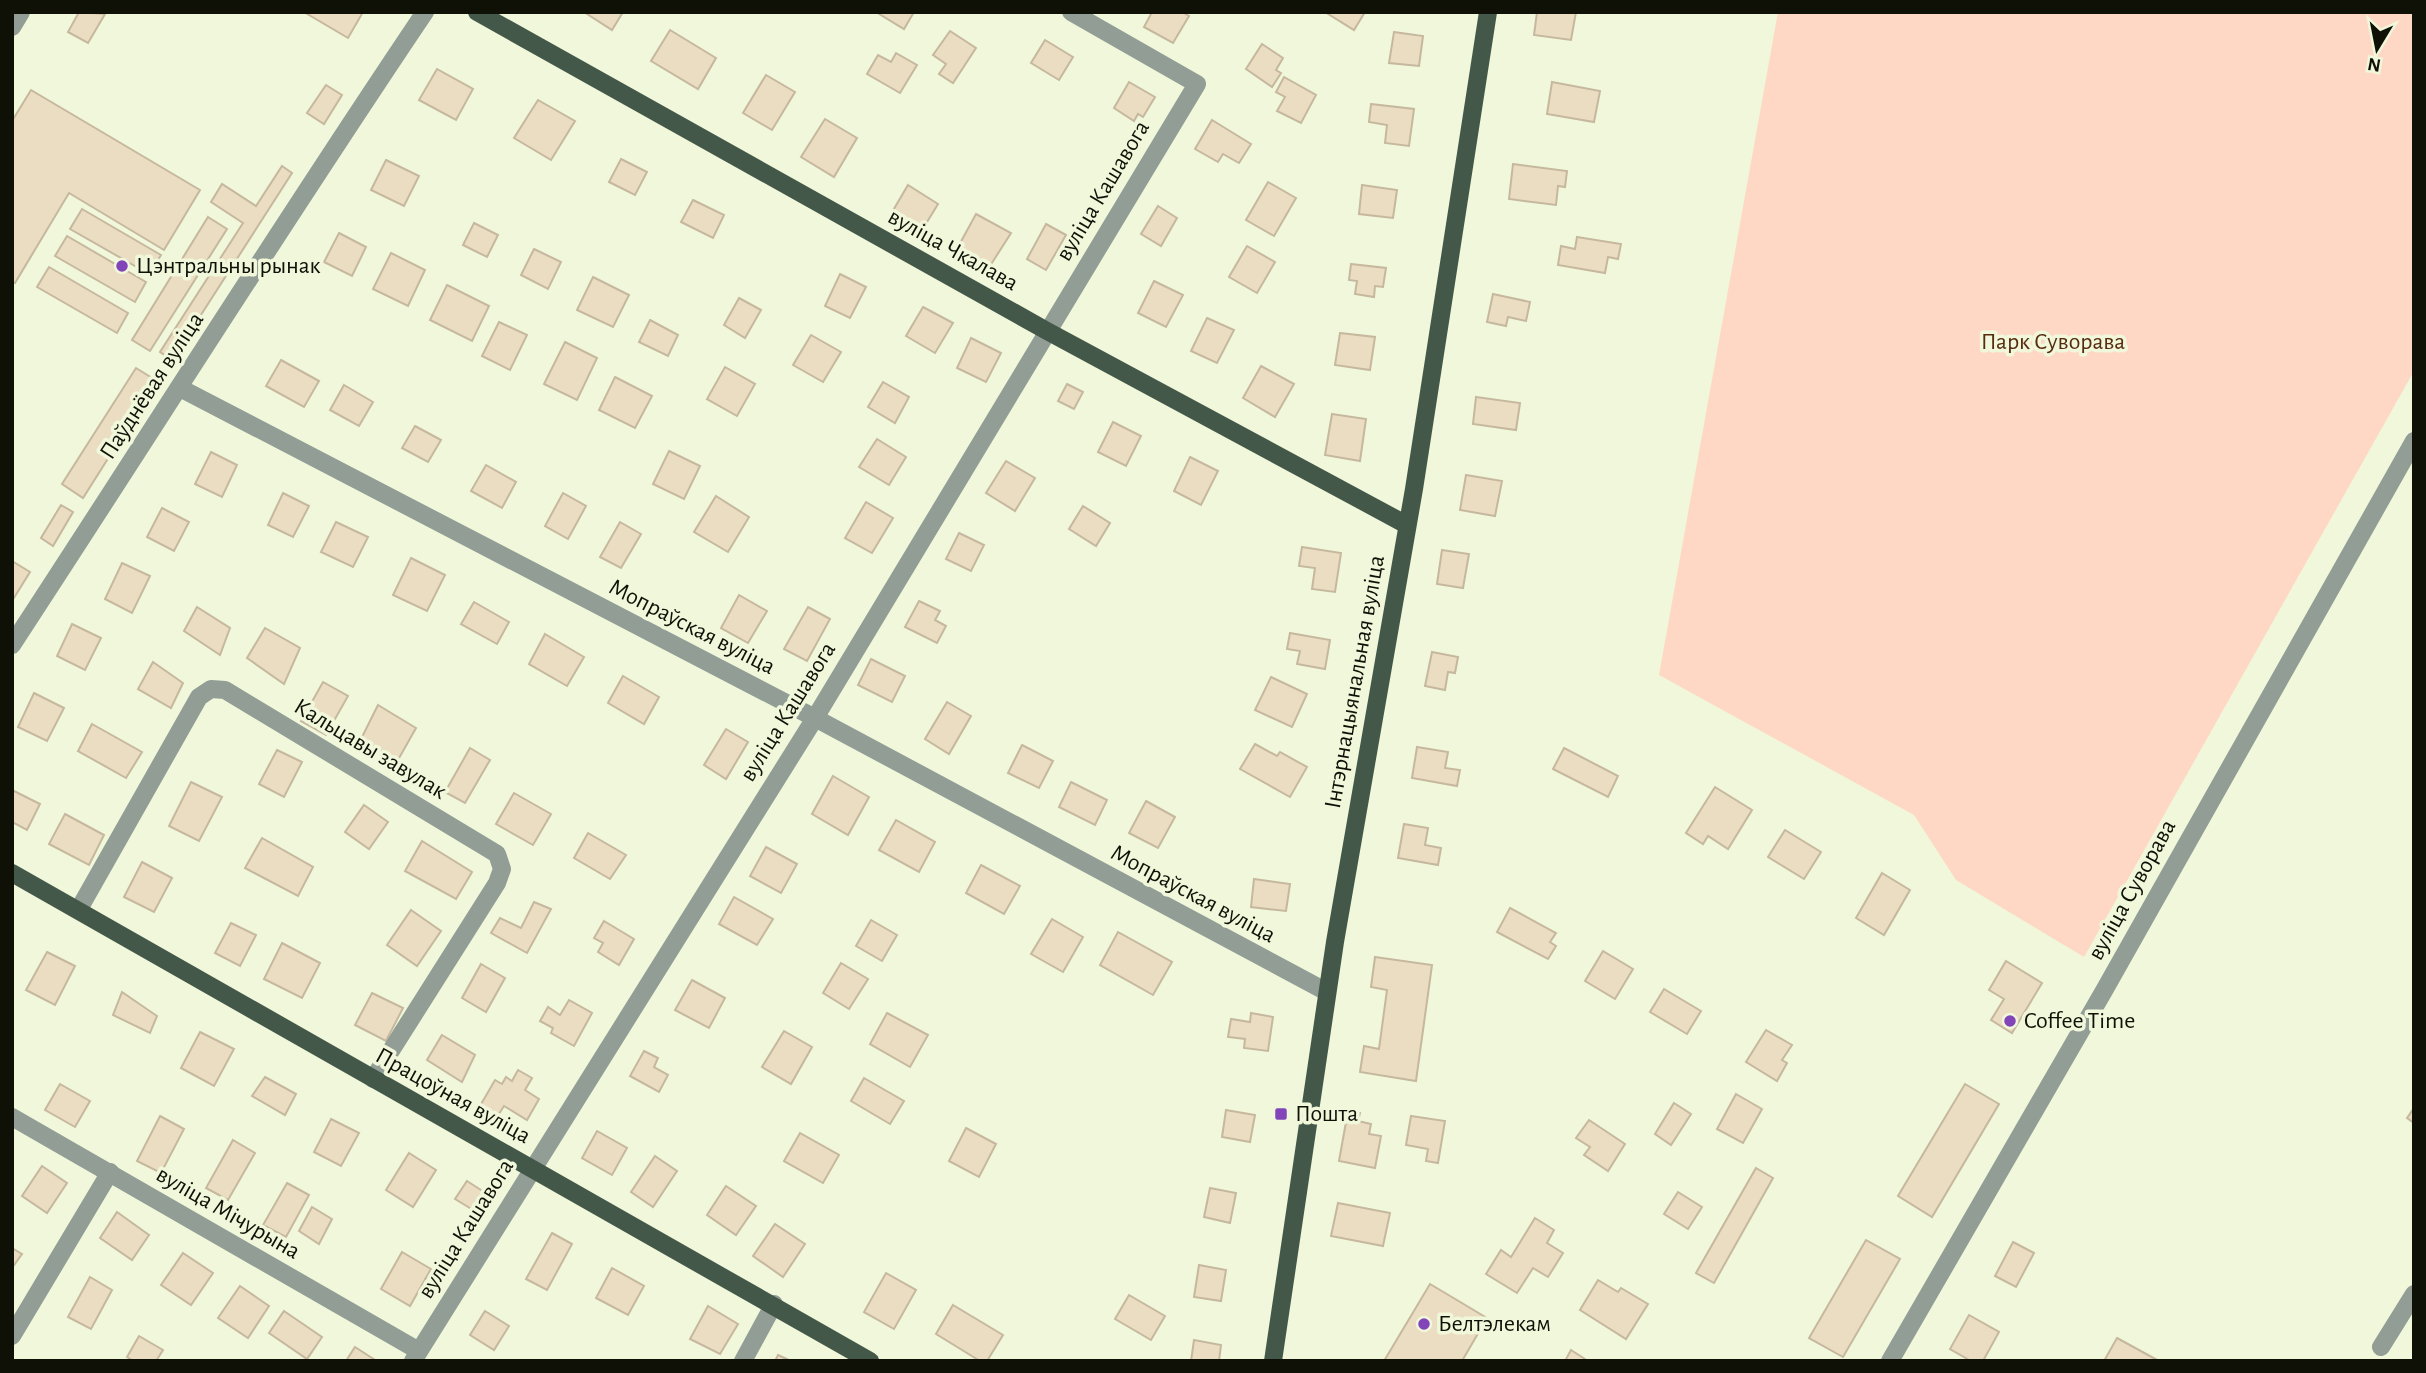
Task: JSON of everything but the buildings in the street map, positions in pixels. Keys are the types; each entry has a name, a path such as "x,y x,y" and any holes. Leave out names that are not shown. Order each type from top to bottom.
{"main road":[{"name":"вуліца Чкалава","path":"477,12 1047,331 1407,525"},
{"name":"Інтэрнацыянальная вуліца","path":"1273,1361 1327,992 1407,525 1485,14"},
{"name":"Працоўная вуліца","path":"12,873 870,1361"}],"street":[{"path":"12,27 21,12"},
{"name":"Паўднёвая вуліца","path":"12,645 307,187 425,12"},
{"name":"вуліца Кашавога","path":"416,1356 815,719 1197,84 1071,12"},
{"name":"Мопраўская вуліца","path":"180,388 815,719 1327,992"},
{"name":"вуліца Суворава","path":"1890,1361 2105,989 2414,441"},
{"name":"Кальцавы завулак","path":"79,909 199,697 211,689 225,690 497,854 502,869 497,883 373,1079"},
{"name":"вуліца Мічурына","path":"12,1117 110,1172 416,1356"},
{"path":"12,1336 110,1172"},
{"path":"2381,1347 2414,1294"},
{"path":"743,1361 774,1304"}],"green space":[{"name":"Парк Суворава","path":"1778,12 2414,12 2414,371 2084,957 1956,880 1914,815 1659,675"}],"place":[{"name":"Цэнтральны рынак","path":"122,266"},
{"name":"Coffee Time","path":"2010,1021"},
{"name":"Пошта","path":"1281,1114"},
{"name":"Белтэлекам","path":"1424,1324"}]}
